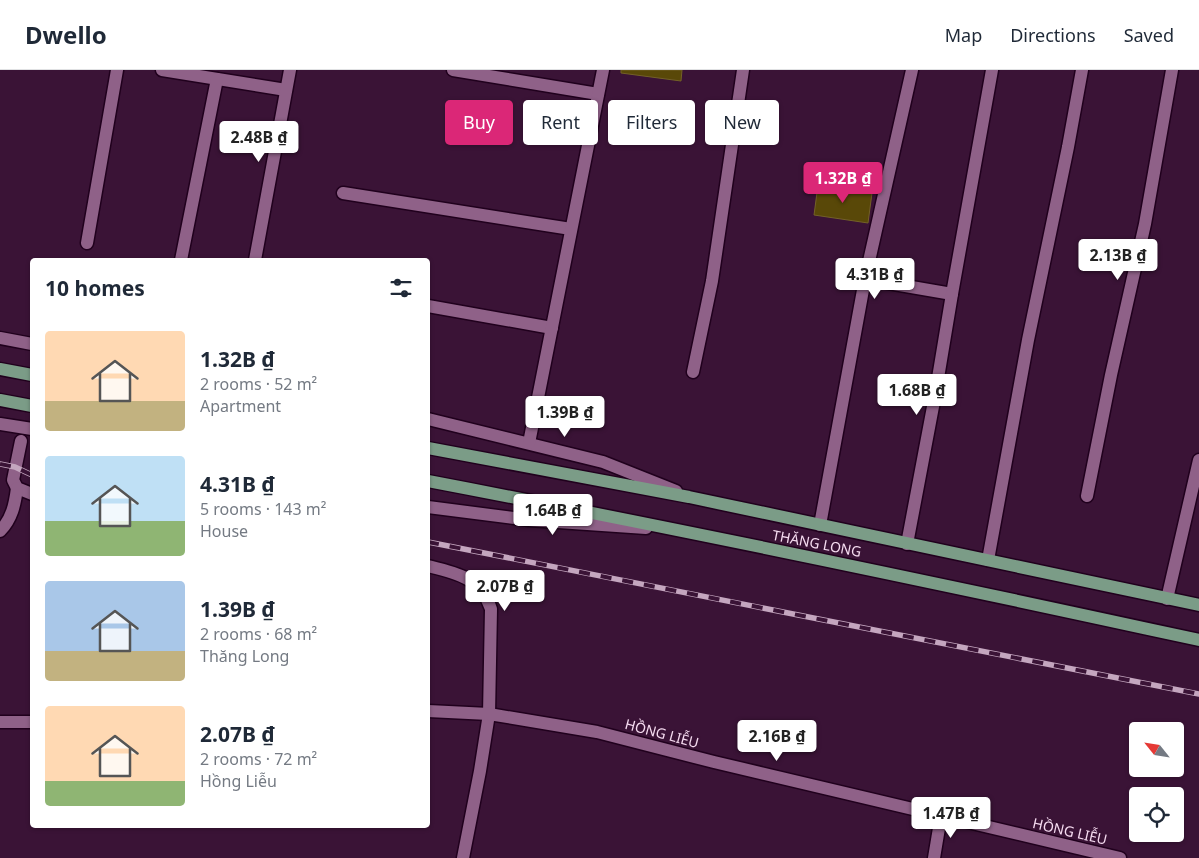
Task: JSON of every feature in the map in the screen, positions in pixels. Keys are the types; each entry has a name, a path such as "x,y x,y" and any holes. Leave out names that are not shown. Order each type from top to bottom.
{"main road":[{"path":"0,369 30,374"},
{"path":"0,400 30,406"},
{"name":"THĂNG LONG","path":"430,448 690,497 1199,605"},
{"name":"THĂNG LONG","path":"430,481 683,530 1199,640"}],"street":[{"path":"88,243 117,70"},
{"path":"162,70 286,90"},
{"path":"255,258 290,70"},
{"path":"453,70 598,94"},
{"path":"529,443 603,70"},
{"path":"693,372 712,280 744,70"},
{"path":"820,525 865,279 912,70"},
{"path":"907,544 992,70"},
{"path":"988,560 1028,340 1082,70"},
{"path":"1087,496 1111,375 1145,224 1172,70"},
{"path":"181,258 217,79"},
{"path":"342,193 571,229"},
{"path":"865,279 952,294"},
{"path":"430,306 552,328"},
{"path":"0,338 30,344"},
{"path":"430,418 603,462 690,497"},
{"path":"0,424 30,429"},
{"path":"0,531 11,516 15,504 17,488 13,480 21,441"},
{"path":"1167,599 1199,460"},
{"path":"17,488 30,493"},
{"path":"430,507 538,521 683,530"},
{"path":"430,567 465,577 481,588 491,609 489,714 463,858"},
{"name":"HỒNG LIỄU","path":"430,710 489,714 605,733 714,762 1120,858"},
{"path":"0,722 30,722"},
{"path":"934,858 942,816"}],"building":[{"path":"621,70 682,70 681,81 621,73"},
{"path":"818,185 872,193 868,223 814,215"}],"railway":[{"path":"0,464 15,467 30,474"},
{"path":"430,542 1199,694"}]}
